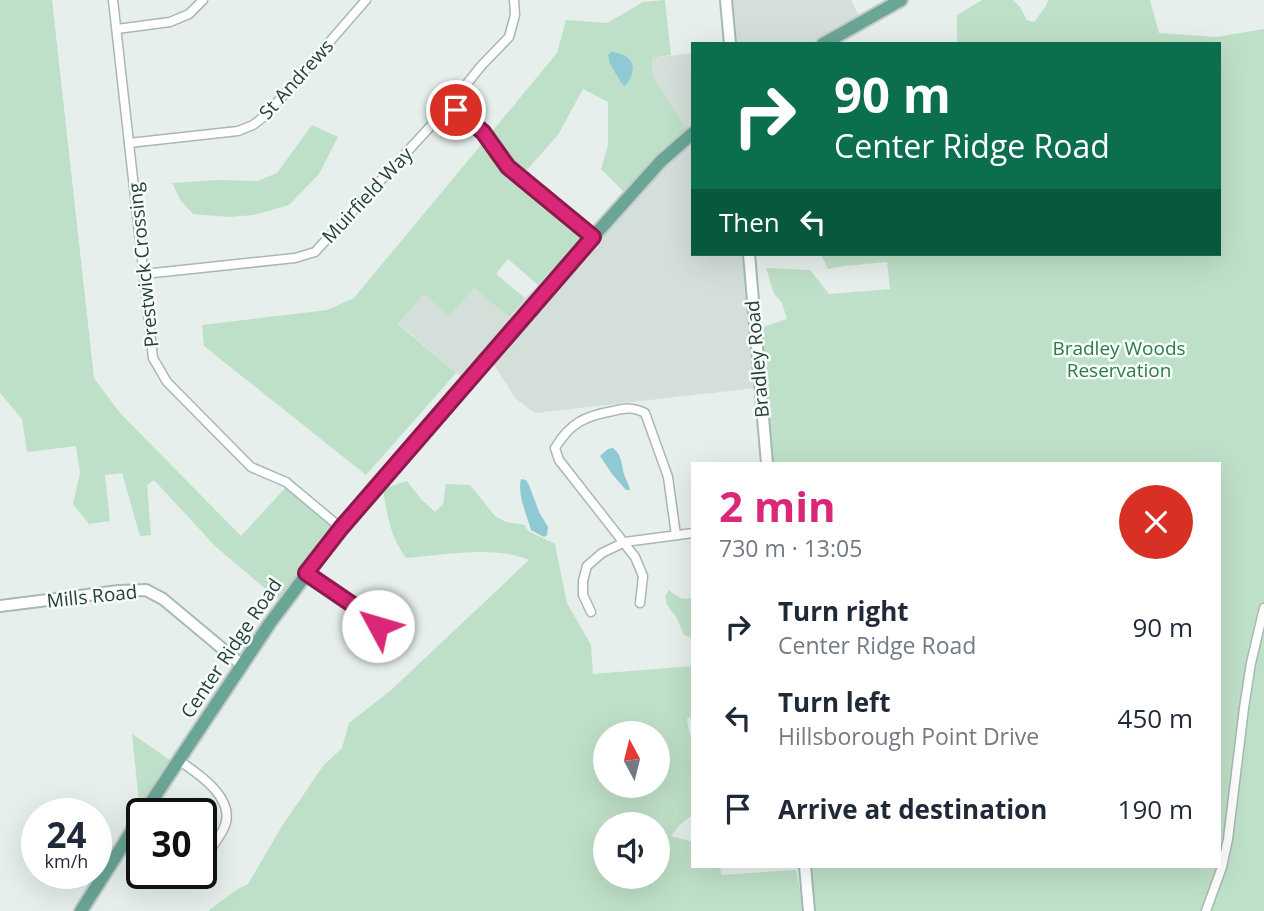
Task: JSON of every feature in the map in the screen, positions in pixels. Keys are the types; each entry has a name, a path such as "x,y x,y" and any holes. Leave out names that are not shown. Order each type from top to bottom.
{"main road":[{"path":"827,42 901,0"},
{"name":"Center Ridge Road","path":"154,798 242,665 341,528 593,237 661,161 691,135"},
{"name":"Center Ridge Road","path":"81,911 126,841"}],"street":[{"name":"Prestwick Crossing","path":"113,0 153,358 167,382 251,467 286,482 341,528"},
{"path":"117,29 170,22 189,14 203,0"},
{"name":"St Andrews","path":"129,143 237,131 253,125 266,115 366,0"},
{"name":"Muirfield Way","path":"144,274 295,258 315,251 509,37 515,15 514,0"},
{"path":"726,0 730,42"},
{"path":"450,105 483,132 508,167 593,237"},
{"name":"Bradley Road","path":"748,256 766,462"},
{"path":"639,603 643,576 635,557 556,454 555,448 562,436 575,424 597,414 632,407 645,413 668,477 676,535"},
{"path":"591,612 583,595 583,581 587,566 602,553 625,542 691,533"},
{"path":"306,573 371,616"},
{"name":"Mills Road","path":"0,606 146,590 163,598 242,665"},
{"path":"1206,911 1222,867 1228,839 1251,663 1264,608"},
{"path":"178,761 208,783 222,798 227,816 217,838"},
{"path":"805,868 809,911"}],"shaded area":[{"path":"722,0 851,0 860,18 821,42 726,42"},
{"path":"691,53 691,256 744,256 756,388 535,413 515,398 491,360 471,383 398,323 424,294 474,288 509,317 627,195 652,75 652,58"}],"green space":[{"path":"0,0 52,0 94,378 120,413 241,536 286,487 336,529 280,601 215,546 154,480 147,485 151,535 140,536 122,473 105,475 110,521 89,524 73,504 80,473 76,446 27,452 22,419 0,393"},
{"path":"665,0 671,55 652,58 652,75 688,132 627,195 601,169 608,145 608,102 583,89 558,135 517,181 583,238 538,285 508,259 496,274 525,298 509,317 474,288 449,316 424,294 398,324 456,373 366,475 204,346 202,325 327,310 354,298 557,53 566,20 607,23 643,2"},
{"name":"Bradley Woods Reservation","path":"982,0 1013,0 1027,20 1034,22 1048,0 1150,0 1159,33 1216,37 1264,29 1264,911 809,911 805,869 811,868 1221,868 1221,462 772,462 760,328 787,319 782,303 774,294 766,268 810,270 829,294 890,289 887,262 828,269 822,256 1221,256 1221,42 957,42 957,15"},
{"path":"312,125 338,137 319,174 289,205 254,215 230,217 193,214 181,201 172,183 257,181 277,173"},
{"path":"407,481 435,512 443,504 446,484 470,485 495,516 506,522 525,525 528,531 555,544 567,603 591,645 593,674 691,666 691,716 687,719 691,736 691,816 671,836 691,841 691,868 720,868 721,875 796,870 804,911 208,911 248,884 282,826 323,766 342,748 349,723 390,691 529,560 515,555 485,552 406,558 393,534 383,489"},
{"path":"669,590 683,599 691,598 691,637 684,635 677,618 667,605 665,596"},
{"path":"132,734 173,762 146,798 139,798"}],"water":[{"path":"611,52 625,56 632,63 632,74 625,86 610,64 608,55"},
{"path":"613,448 620,458 630,490 626,490 600,456"},
{"path":"521,479 526,480 529,485 548,527 544,537 531,530 521,498"}],"route":[{"path":"378,626 370,615 306,573 341,528 593,237 508,167 483,132 456,110"}]}
